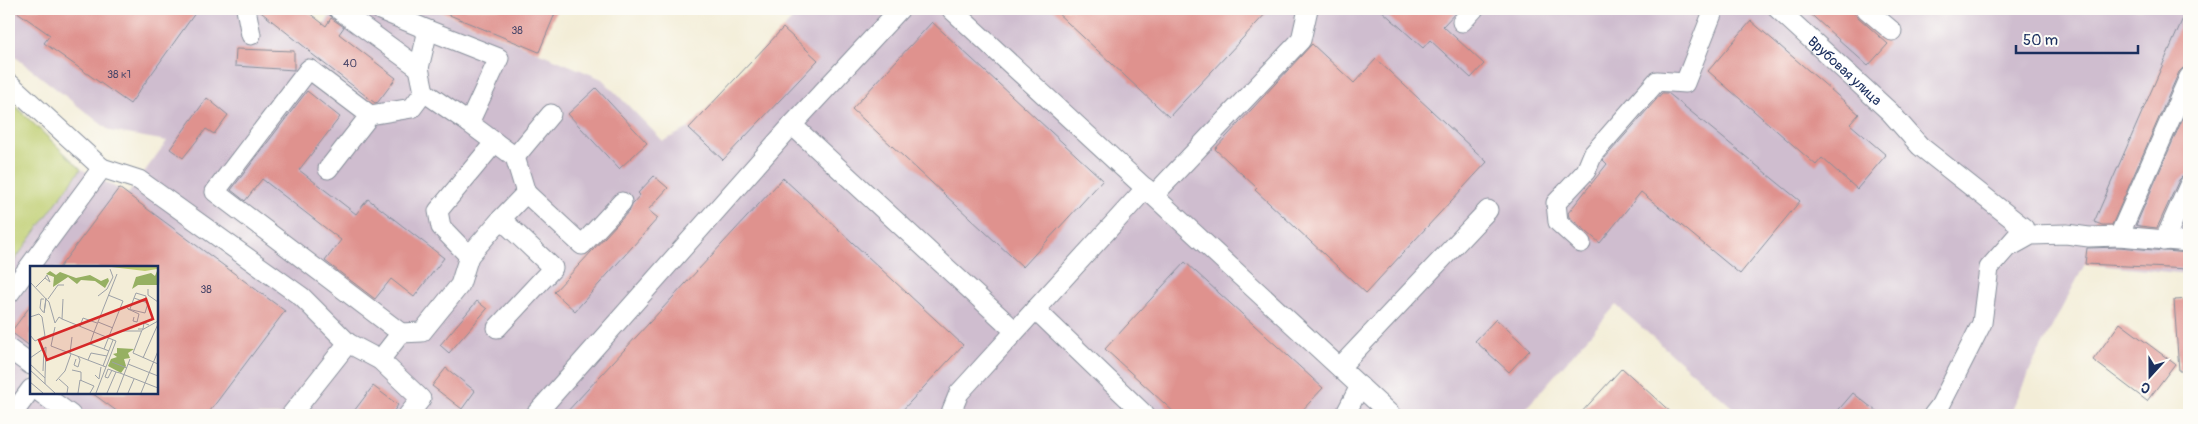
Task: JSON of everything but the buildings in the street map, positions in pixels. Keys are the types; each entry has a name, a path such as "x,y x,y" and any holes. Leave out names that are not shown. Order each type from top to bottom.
{"street":[{"path":"246,9 251,35"},
{"path":"338,9 419,68"},
{"path":"535,415 792,125 900,9"},
{"path":"951,9 1391,415"},
{"path":"950,415 959,393 1015,331 1150,191 1301,40 1308,9"},
{"path":"1581,243 1558,222 1556,204 1586,171 1593,154 1657,81 1685,83 1714,9"},
{"name":"Врубовая улица","path":"1778,9 1890,112 1920,146 2024,228 2004,251"},
{"path":"1866,9 1892,31"},
{"path":"380,10 499,58 469,122"},
{"path":"428,30 419,68 424,92 469,122 515,157 526,193 582,245 622,202"},
{"path":"370,115 308,68 215,192 401,334 422,332 460,285 469,256 526,193"},
{"path":"2119,236 2189,77"},
{"path":"9,83 102,168 139,180 147,185 302,297 348,343 380,360 421,399 408,415"},
{"path":"328,169 370,115 412,108 424,92"},
{"path":"515,157 551,114"},
{"path":"792,125 1015,331"},
{"path":"469,256 440,228 438,211 494,142"},
{"path":"9,294 102,168"},
{"path":"2164,241 2189,185"},
{"path":"1340,367 1488,210"},
{"path":"497,328 553,268 501,219"},
{"path":"1932,415 1940,406 1982,323 1989,268 2004,251 2031,235 2119,236 2189,242"},
{"path":"1035,310 1141,414"},
{"path":"380,360 401,334"},
{"path":"294,414 348,343"},
{"path":"9,349 30,364"},
{"path":"1345,415 1360,386"},
{"path":"12,415 30,390"},
{"path":"42,394 71,415"}],"shaded area":[{"path":"9,9 304,9 315,18 311,23 320,30 335,9 434,9 602,79 663,141 689,128 802,9 2189,9 2189,274 2085,264 2033,363 2010,415 1741,415 1616,305 1520,415 9,415 9,268 81,169 128,194 167,141 110,131 9,52"}],"green space":[{"path":"9,100 81,169 9,268"}]}
